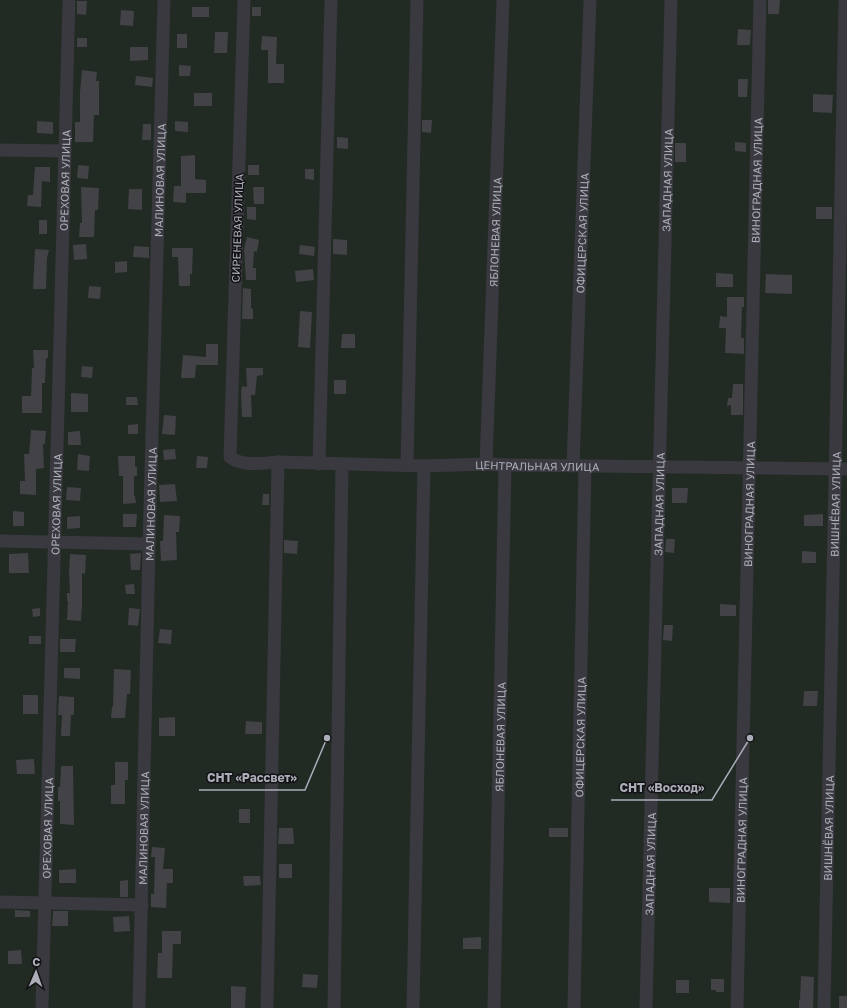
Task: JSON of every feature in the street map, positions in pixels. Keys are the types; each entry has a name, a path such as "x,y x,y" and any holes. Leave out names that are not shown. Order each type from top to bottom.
{"street":[{"name":"ОРЕХОВАЯ УЛИЦА","path":"42,1008 69,0"},
{"name":"МАЛИНОВАЯ УЛИЦА","path":"140,1008 164,0"},
{"name":"СИРЕНЕВАЯ УЛИЦА","path":"230,457 244,0"},
{"path":"319,464 331,0"},
{"path":"406,465 417,0"},
{"name":"ЯБЛОНЕВАЯ УЛИЦА","path":"486,464 503,0"},
{"name":"ОФИЦЕРСКАЯ УЛИЦА","path":"574,1008 579,466 590,0"},
{"name":"ЗАПАДНАЯ УЛИЦА","path":"646,1008 671,0"},
{"name":"ВИНОГРАДНАЯ УЛИЦА","path":"737,1008 760,0"},
{"name":"ВИШНЁВАЯ УЛИЦА","path":"824,1008 842,469 846,0"},
{"path":"0,150 65,150"},
{"name":"ЦЕНТРАЛЬНАЯ УЛИЦА","path":"230,457 234,461 260,464 278,462 424,466 486,464 660,468 842,469"},
{"path":"267,1008 278,462"},
{"path":"334,1008 342,464"},
{"name":"ЯБЛОНЕВАЯ УЛИЦА","path":"494,1008 505,465"},
{"path":"413,1008 424,466"},
{"path":"0,541 150,544"},
{"path":"0,902 142,905"}],"shaded area":[{"path":"0,0 847,0 847,1008 0,1008"}],"building":[{"path":"768,0 780,0 779,14 768,14"},
{"path":"77,1 87,1 86,15 77,14"},
{"path":"192,7 209,7 209,17 192,17"},
{"path":"252,7 261,7 261,16 252,16"},
{"path":"121,10 134,11 133,26 120,25"},
{"path":"738,29 751,30 750,45 737,45"},
{"path":"215,32 228,32 227,53 214,53"},
{"path":"177,34 187,34 187,48 177,48"},
{"path":"262,36 277,37 276,64 284,64 284,83 268,83 268,50 261,50"},
{"path":"77,38 87,38 87,47 77,47"},
{"path":"130,47 148,47 148,60 130,61"},
{"path":"179,65 191,66 190,76 179,76"},
{"path":"82,70 97,72 96,81 99,81 99,115 94,115 93,142 75,142 75,122 80,122"},
{"path":"136,76 153,78 152,87 135,85"},
{"path":"738,79 748,79 747,97 738,97"},
{"path":"194,93 212,93 212,106 194,106"},
{"path":"813,94 833,95 832,113 813,112"},
{"path":"422,120 432,120 431,133 422,132"},
{"path":"37,121 53,122 53,134 37,133"},
{"path":"175,121 188,122 188,132 175,131"},
{"path":"143,124 151,124 151,140 142,140"},
{"path":"337,137 348,138 348,149 337,148"},
{"path":"735,142 746,143 746,152 735,151"},
{"path":"675,143 686,143 686,162 675,162"},
{"path":"195,155 195,179 206,180 206,193 186,193 186,203 173,202 174,186 181,186 181,156"},
{"path":"78,165 89,166 88,179 77,178"},
{"path":"248,165 259,165 259,175 248,175"},
{"path":"35,167 50,167 50,182 42,181 41,207 27,206 28,195 33,195"},
{"path":"305,169 314,169 314,180 305,179"},
{"path":"81,187 99,188 98,210 95,210 94,237 79,237 80,223 82,223"},
{"path":"253,187 264,187 264,204 254,204"},
{"path":"129,189 142,189 142,210 128,209"},
{"path":"247,207 256,207 256,220 247,219"},
{"path":"816,207 832,207 832,219 816,219"},
{"path":"39,220 47,220 47,234 39,234"},
{"path":"247,237 259,240 257,252 254,251 253,268 256,268 256,280 246,280 244,249"},
{"path":"333,239 347,240 347,255 333,254"},
{"path":"86,244 87,259 74,260 73,245"},
{"path":"300,245 315,247 314,256 299,254"},
{"path":"134,246 149,247 149,258 133,257"},
{"path":"172,248 193,248 190,286 179,286 178,257 172,257"},
{"path":"35,249 49,250 47,258 46,289 33,289"},
{"path":"127,261 127,272 115,273 115,262"},
{"path":"313,269 314,280 296,282 295,271"},
{"path":"716,273 733,274 733,287 716,287"},
{"path":"766,274 792,275 792,294 765,293"},
{"path":"89,286 101,287 100,299 88,298"},
{"path":"243,288 251,289 251,308 253,309 253,319 242,319"},
{"path":"727,297 744,297 744,307 742,307 741,338 744,338 744,354 725,353 726,328 719,328 720,316 727,317"},
{"path":"300,311 312,312 310,348 298,347"},
{"path":"342,334 355,334 355,348 341,348"},
{"path":"206,344 218,344 218,365 196,365 195,378 181,378 183,355 206,357"},
{"path":"33,350 48,350 48,358 46,358 45,383 42,383 42,413 22,413 22,396 31,396 32,368 34,368"},
{"path":"82,366 93,367 92,378 81,377"},
{"path":"246,368 263,368 263,375 257,376 255,395 251,395 252,417 242,417 241,392 242,386 247,387"},
{"path":"334,380 346,380 346,394 334,394"},
{"path":"733,384 743,384 743,415 731,415 731,405 727,406 728,398 732,398"},
{"path":"71,393 88,394 88,412 71,412"},
{"path":"126,397 137,397 138,405 126,405"},
{"path":"164,415 176,416 175,435 162,434"},
{"path":"138,424 138,434 128,434 128,425"},
{"path":"31,430 46,431 45,444 43,444 44,468 36,469 36,495 20,494 20,481 25,481 24,454 29,454"},
{"path":"80,431 81,445 68,445 68,432"},
{"path":"175,449 176,459 164,460 163,450"},
{"path":"78,454 90,456 89,471 77,470"},
{"path":"118,456 135,456 137,476 134,476 134,496 136,503 123,504 123,476 119,476"},
{"path":"197,456 208,457 207,468 196,468"},
{"path":"175,484 177,501 160,502 159,485"},
{"path":"67,487 81,488 80,501 66,500"},
{"path":"672,488 688,488 687,503 672,503"},
{"path":"263,494 269,494 269,505 262,505"},
{"path":"13,511 24,512 24,526 13,526"},
{"path":"123,514 137,514 136,527 123,527"},
{"path":"823,514 823,526 804,526 804,515"},
{"path":"164,515 180,516 179,532 176,532 177,560 161,561 160,541 163,541"},
{"path":"80,516 80,528 67,529 67,517"},
{"path":"666,539 675,539 674,553 665,552"},
{"path":"284,540 298,541 297,554 284,553"},
{"path":"802,551 816,552 816,563 802,563"},
{"path":"28,553 29,573 9,573 9,554"},
{"path":"141,553 140,570 131,570 130,554"},
{"path":"70,554 86,555 85,574 82,573 81,621 67,620 67,593 70,593"},
{"path":"134,584 135,594 126,594 125,585"},
{"path":"720,604 736,605 736,616 720,616"},
{"path":"40,608 40,616 33,617 32,609"},
{"path":"129,608 140,609 138,626 128,625"},
{"path":"664,625 673,625 672,641 663,640"},
{"path":"160,629 172,630 171,644 158,643"},
{"path":"29,636 41,636 41,644 29,644"},
{"path":"60,639 76,639 75,652 60,652"},
{"path":"64,668 80,668 80,679 64,678"},
{"path":"114,669 131,670 130,694 127,694 125,718 111,718 113,707"},
{"path":"804,691 818,691 817,706 803,706"},
{"path":"23,695 38,695 38,714 23,714"},
{"path":"59,696 74,697 74,715 71,715 70,736 61,736 62,715 58,715"},
{"path":"175,717 175,736 159,736 159,718"},
{"path":"246,721 262,722 262,734 245,734"},
{"path":"34,759 35,774 17,774 16,760"},
{"path":"115,762 128,762 128,780 125,780 125,804 111,804 111,785 115,785"},
{"path":"61,766 73,766 74,825 60,824 60,801 58,801 58,787 60,787"},
{"path":"239,809 250,809 250,823 239,823"},
{"path":"279,828 293,828 294,844 278,844"},
{"path":"549,828 568,828 568,837 549,837"},
{"path":"152,847 165,848 163,869 173,869 173,883 167,883 166,908 151,907 151,894 154,894 155,857 151,857"},
{"path":"279,864 292,864 292,878 279,878"},
{"path":"76,869 76,883 59,883 59,870"},
{"path":"243,876 260,876 261,885 244,886"},
{"path":"128,880 128,897 120,897 120,881"},
{"path":"709,888 730,888 730,903 709,902"},
{"path":"15,910 30,911 30,917 15,917"},
{"path":"53,911 68,911 68,926 52,926"},
{"path":"129,916 130,931 114,932 113,917"},
{"path":"162,931 181,931 181,944 173,944 172,978 157,978 158,953 162,953"},
{"path":"481,937 481,949 463,949 463,938"},
{"path":"21,950 22,964 8,964 8,951"},
{"path":"303,974 318,975 317,988 302,987"},
{"path":"801,976 814,977 813,1008 799,1008"},
{"path":"711,979 724,979 724,992 716,992 716,990 711,990"},
{"path":"676,980 689,980 689,993 676,993"},
{"path":"231,986 246,987 245,1008 231,1008"},
{"path":"839,996 847,996 847,1008 839,1008"}],"place":[{"name":"СНТ «Рассвет»","path":"327,738"},
{"name":"СНТ «Восход»","path":"750,738"}]}
